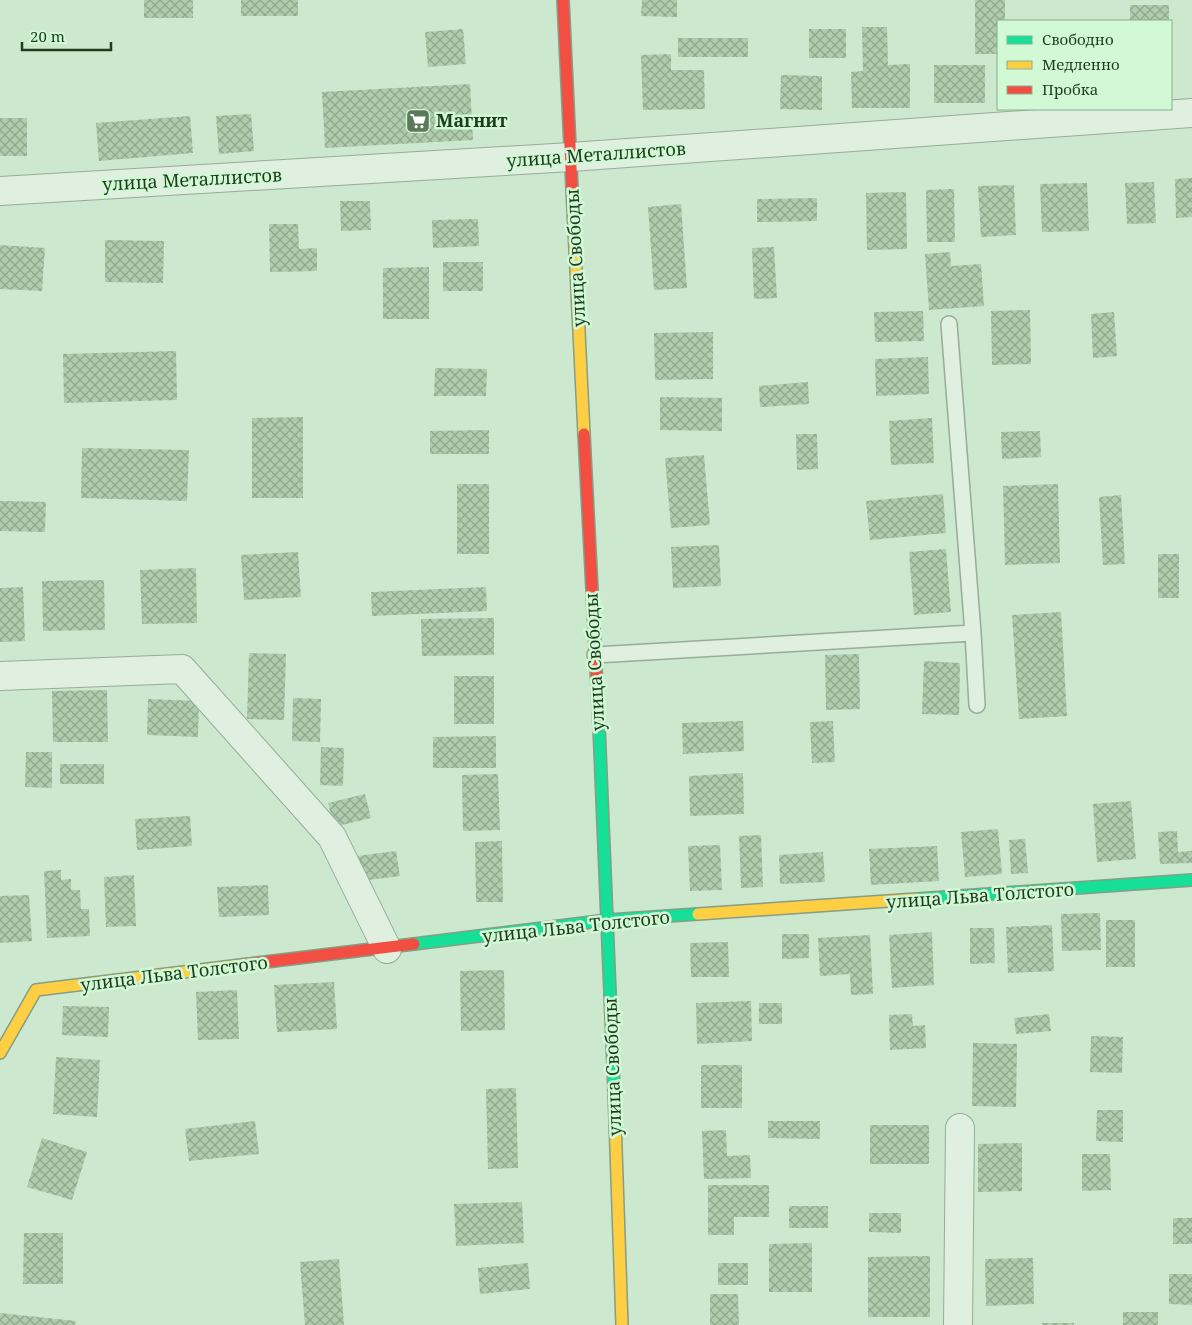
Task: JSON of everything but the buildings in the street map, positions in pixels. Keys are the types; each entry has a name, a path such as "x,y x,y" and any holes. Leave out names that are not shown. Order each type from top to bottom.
{"street":[{"name":"улица Свободы","path":"563,0 608,920 622,1325"},
{"name":"улица Металлистов","path":"0,191 571,157 1192,114"},
{"path":"0,676 182,669 332,836 387,949"},
{"name":"улица Льва Толстого","path":"0,1053 36,990 387,949 608,920 1192,880"},
{"path":"958,1325 960,1128"}],"lane":[{"path":"949,324 977,705"},
{"path":"595,655 973,633"}],"traffic: fast":[{"path":"599,726 614,1090"},
{"path":"917,899 1192,880"},
{"path":"414,944 608,920 698,914"}],"traffic: slow":[{"path":"572,188 584,434"},
{"path":"698,914 917,899"},
{"path":"0,1053 36,990 249,964"},
{"path":"614,1090 622,1325"}],"traffic: jam":[{"path":"563,0 572,188"},
{"path":"584,434 599,726"},
{"path":"249,964 414,944"}],"place":[{"name":"Магнит","path":"418,121"}]}
